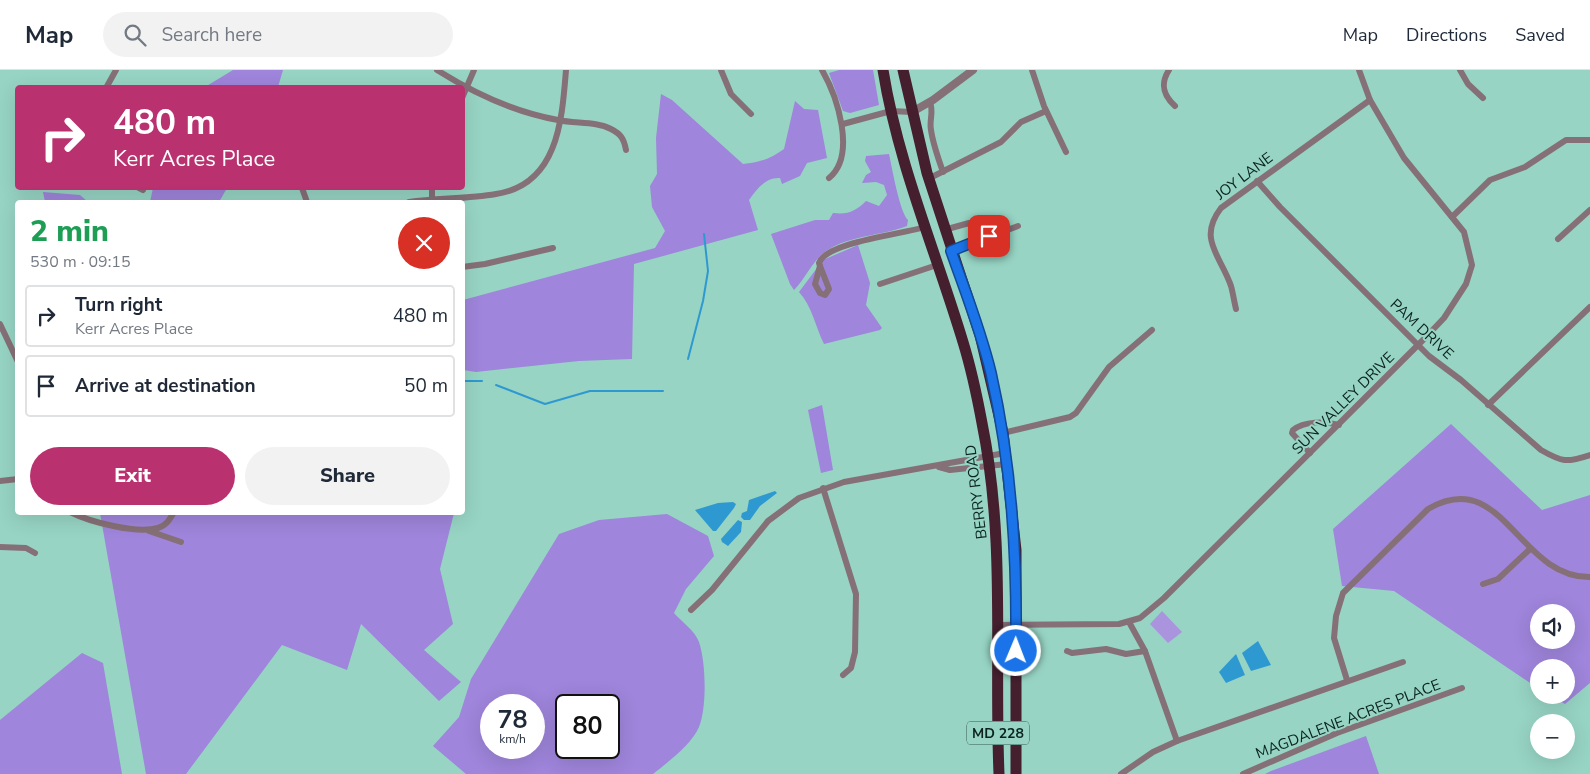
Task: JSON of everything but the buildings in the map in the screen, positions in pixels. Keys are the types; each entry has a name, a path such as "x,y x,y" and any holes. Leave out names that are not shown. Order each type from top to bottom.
{"highway":[{"name":"BERRY ROAD","path":"883,70 890,111 937,265 964,343 988,462 999,582 999,774"},
{"name":"MD 228","path":"903,70 928,179 980,334 1003,433 1016,550 1016,774"}],"street":[{"path":"108,85 116,70"},
{"path":"438,70 461,85"},
{"path":"465,93 474,70"},
{"path":"441,200 498,194 520,186 536,174 548,160 555,146 566,70"},
{"path":"721,70 731,94 751,114"},
{"path":"822,70 831,87 842,124 843,141 840,158 836,170 829,178"},
{"path":"842,124 890,111 912,112 930,102 973,70"},
{"path":"1032,70 1046,111 1066,152"},
{"path":"1169,70 1163,85 1168,100 1175,106"},
{"name":"SUN VALLEY DRIVE","path":"998,625 1129,622 1140,618 1164,598 1419,345 1449,311 1464,289 1470,275 1471,255 1464,232 1404,158 1370,100 1359,70"},
{"path":"1460,70 1472,88 1483,98"},
{"path":"467,89 520,112 612,129 624,139 626,150"},
{"name":"JOY LANE","path":"1236,309 1231,285 1212,244 1210,230 1213,218 1221,208 1258,180 1370,100"},
{"path":"930,102 932,109 930,123 932,136 943,172"},
{"path":"928,179 1001,142 1020,122 1046,111"},
{"path":"1452,217 1490,180 1526,167 1566,140 1590,140"},
{"name":"PAM DRIVE","path":"1258,180 1280,207 1435,361 1461,380 1541,450 1555,458 1570,462 1590,455"},
{"path":"1558,239 1590,210"},
{"path":"944,230 969,223 973,229 975,242"},
{"path":"951,251 1018,226"},
{"path":"820,266 819,263 822,257 839,248 925,227"},
{"path":"465,267 485,264 553,248"},
{"path":"880,284 937,265"},
{"path":"1488,405 1590,307"},
{"path":"0,324 15,356"},
{"path":"1003,433 1070,417 1076,413 1109,367 1152,330"},
{"path":"1310,453 1292,433 1293,430 1300,426 1322,422 1339,425"},
{"path":"691,610 712,590 768,521 798,498 823,488 936,466 1006,459"},
{"path":"988,462 1006,459"},
{"path":"0,481 15,478"},
{"path":"823,488 856,594 855,652 851,668 843,675"},
{"path":"1347,680 1334,638 1336,616 1343,594 1428,508 1441,501 1464,498 1492,508 1530,549 1549,565 1580,577 1590,576"},
{"path":"79,515 101,522 146,530 181,542"},
{"path":"146,530 162,526 171,515"},
{"path":"0,547 26,548 35,553"},
{"path":"1483,584 1498,579 1530,549"},
{"path":"1129,622 1144,651 1176,741"},
{"path":"1067,651 1072,653 1106,650 1126,654 1144,651"},
{"path":"1120,774 1153,752 1176,741 1403,662"},
{"name":"MAGDALENE ACRES PLACE","path":"1243,774 1337,733 1462,688"}],"shaded area":[{"path":"233,70 283,70 279,85 208,85"},
{"path":"839,70 873,70 879,105 850,113 843,111 829,73"},
{"path":"661,94 672,100 743,164 765,160 784,149 795,101 804,109 818,110 827,158 807,163 800,176 782,184 780,178 775,178 770,179 759,188 749,200 758,230 634,264 632,359 579,361 476,372 465,370 465,299 655,248 665,231 652,207 650,186 657,174 656,138"},
{"path":"889,154 899,200 908,220 907,226 845,242 826,251 794,290 771,234 815,220 829,220 833,213 851,212 866,201 879,206 887,195 884,185 876,182 862,183 866,175 871,172 865,161 866,156"},
{"path":"153,190 226,190 220,200 150,200"},
{"path":"43,192 80,195 86,200 45,200"},
{"path":"858,245 870,283 866,305 882,328 824,344 810,310 799,292 823,260"},
{"path":"822,405 833,470 821,473 808,410"},
{"path":"1451,424 1542,510 1590,495 1590,683 1575,696 1575,659 1530,659 1530,683 1394,591 1342,586 1333,529"},
{"path":"667,514 708,536 714,556 686,589 674,613 695,634 699,642 704,673 702,719 691,740 653,774 466,774 433,746 459,717 471,679 559,534 599,520"},
{"path":"100,515 454,515 440,569 453,624 424,650 461,682 439,701 361,624 347,670 282,645 186,774 146,774"},
{"path":"1162,611 1182,632 1168,643 1150,624"},
{"path":"82,653 103,663 122,774 0,774 0,720"},
{"path":"1366,736 1379,774 1265,774 1271,771"}],"water":[{"path":"775,491 777,493 760,506 750,520 744,520 741,517 742,513 747,511 749,500"},
{"path":"733,502 736,504 734,508 716,531 713,531 695,510 718,503"},
{"path":"738,520 742,522 741,532 728,546 721,539"},
{"path":"1258,641 1271,665 1251,671 1242,653"},
{"path":"1236,654 1245,675 1226,683 1219,672"}],"waterway":[{"path":"688,359 703,301 708,271 704,234"},
{"path":"465,381 482,381"},
{"path":"496,385 545,404 590,391 663,391"}],"route":[{"path":"989,236 951,251 980,334 1003,433 1016,550 1016,651"}]}
